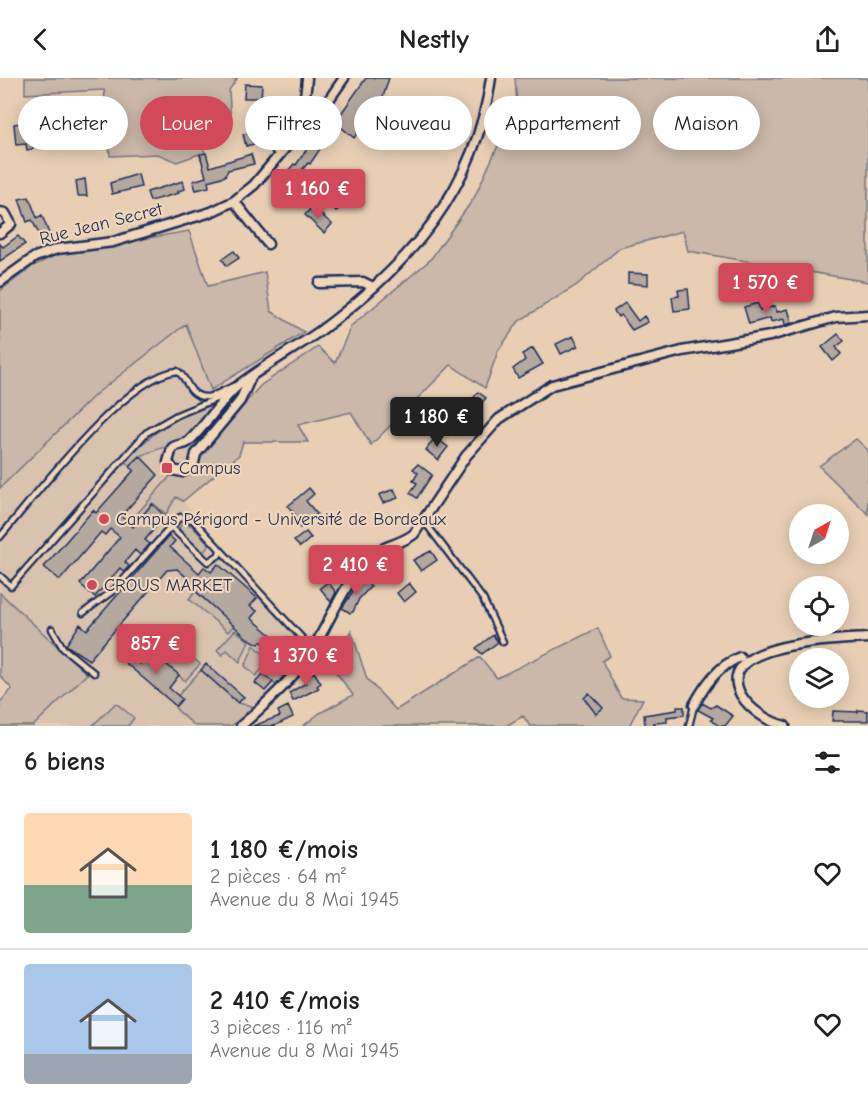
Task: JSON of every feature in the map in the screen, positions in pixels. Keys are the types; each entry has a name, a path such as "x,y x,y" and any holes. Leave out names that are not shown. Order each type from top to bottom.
{"street":[{"path":"307,78 308,96"},
{"path":"331,96 344,78"},
{"path":"251,377 240,401 195,454 194,466 186,472 173,470 168,457 172,448 186,444 239,385 320,330 373,287 411,250 446,206 474,148 491,78"},
{"name":"Rue Jean Secret","path":"0,282 35,257 57,249 113,242 211,212 234,201 254,185 278,150"},
{"path":"234,201 268,244"},
{"path":"0,212 5,213 12,224 0,234"},
{"path":"319,283 363,282 373,287"},
{"path":"241,726 264,702 287,683 312,649 351,580 368,559 382,548 406,540 424,521 466,456 499,419 552,385 682,351 770,336 836,317 868,315"},
{"path":"786,726 764,717 744,700 738,681 743,665 751,658 790,645 868,638"},
{"path":"694,705 703,688 716,673 740,657"}],"lane":[{"path":"0,537 106,416 138,390 173,372 181,374 192,391 203,397 210,397 239,385"},
{"path":"0,576 11,586 146,433 177,415 221,398 239,385"},
{"path":"83,613 114,590 180,517 193,520 312,649"},
{"path":"424,521 483,599 503,642"},
{"path":"171,527 208,562 219,555 220,550"},
{"path":"52,629 63,648 94,673"},
{"path":"689,726 694,705"}],"shaded area":[{"path":"25,78 237,79 229,90 229,96 140,96 140,150 204,150 207,159 202,161 199,154 177,162 158,154 110,156 109,150 128,150 128,96 105,96 104,90 25,94"},
{"path":"515,78 868,78 868,282 688,251 683,231 620,248 577,285 519,321 498,351 485,388 451,365 371,445 351,412 298,425 308,442 243,442 239,455 183,501 176,497 166,514 153,503 132,526 129,523 173,473 186,476 196,469 204,450 261,385 318,347 335,363 351,326 430,260 474,198 496,150 641,150 641,96 516,96"},
{"path":"189,231 208,286 265,272 271,311 304,332 211,390 186,324 96,394 0,488 0,291 33,266 60,253"},
{"path":"186,324 228,436 239,455 183,501 309,641 268,695 231,726 33,726 87,674 0,593 0,488 96,394"},
{"path":"219,402 189,437 149,452 130,465 125,461 157,431 168,424"},
{"path":"856,439 868,450 868,514 819,466"},
{"path":"184,523 192,526 209,544 205,551 194,546 183,535 179,527"},
{"path":"195,591 234,625 228,632 189,599"},
{"path":"0,593 87,674 33,726 0,726 0,702 12,689 0,676"},
{"path":"598,628 610,656 602,661 621,698 643,699 629,726 530,726 523,716 506,726 303,726 320,713 353,695 332,667 351,630 367,679 396,710 480,657 497,678"},
{"path":"235,630 249,641 240,662 227,650 222,655 217,650"},
{"path":"161,631 200,664 185,681 147,647"},
{"path":"254,645 270,660 256,676 245,666"},
{"path":"291,645 301,653 276,685 263,674 263,671"},
{"path":"201,670 238,703 252,706 249,712 231,726 195,726 177,710 172,702"},
{"path":"116,703 134,718 128,726 92,726"}],"building":[{"path":"366,78 389,78 383,96 354,96 354,138 342,128 342,112"},
{"path":"245,84 262,85 261,96 245,96 244,98"},
{"path":"18,123 18,145 16,145 14,124"},
{"path":"306,150 319,150 310,164 308,163 290,184 282,178 294,164 296,165"},
{"path":"206,153 210,167 251,154 254,164 228,170 225,176 208,181 209,187 196,190 193,181 206,177 200,154"},
{"path":"138,174 141,187 112,194 110,183"},
{"path":"85,179 87,196 78,196 76,181"},
{"path":"183,181 185,189 178,191 179,193 150,201 147,192"},
{"path":"343,186 349,193 342,198 346,204 336,211 326,199"},
{"path":"29,197 37,218 42,215 51,239 43,243 32,220 27,222 19,199"},
{"path":"312,207 332,224 324,233 305,215"},
{"path":"18,236 25,244 0,261 0,244 3,247"},
{"path":"234,251 239,258 227,266 222,259"},
{"path":"628,273 648,274 648,285 628,283"},
{"path":"688,289 690,309 674,311 672,297 679,296 678,290"},
{"path":"625,303 638,321 644,316 648,322 632,330 621,315 618,317 614,311"},
{"path":"758,303 760,310 775,306 777,312 788,309 792,323 785,325 784,319 771,322 770,318 749,324 744,307"},
{"path":"838,334 844,341 836,347 841,354 833,361 822,347"},
{"path":"573,336 578,346 561,354 556,344"},
{"path":"533,348 543,364 518,378 513,369 525,360 522,354"},
{"path":"478,392 486,398 476,410 468,405"},
{"path":"459,415 467,422 456,435 448,429"},
{"path":"435,437 448,447 438,460 426,450"},
{"name":"Campus Périgord - Université de Bordeaux","path":"140,456 158,475 121,516 133,527 152,504 165,516 145,540 150,544 140,555 135,550 125,562 129,566 124,572 120,568 95,597 80,584 120,537 110,529 105,535 101,532 60,580 44,567 93,510 96,513 134,470 130,467"},
{"path":"418,464 432,475 417,498 410,493 417,483 413,481 418,473 413,469"},
{"path":"309,488 314,494 306,501 317,514 300,528 293,519 297,517 288,506"},
{"path":"394,489 398,498 383,503 379,495"},
{"path":"306,532 311,538 300,547 294,541"},
{"path":"169,536 175,541 170,547 199,573 204,567 211,572 218,564 257,598 250,606 257,611 251,618 281,643 287,637 293,643 280,658 261,641 259,644 247,638 189,585 192,582 177,569 167,570 89,660 66,645 80,624 87,630"},
{"path":"431,551 437,560 421,571 413,560"},
{"path":"326,566 331,572 320,581 315,574"},
{"path":"362,578 371,586 350,613 342,608"},
{"path":"328,582 336,592 331,602 320,588"},
{"path":"409,583 416,592 404,602 397,593"},
{"path":"493,635 498,642 482,654 476,648"},
{"path":"151,651 179,675 169,688 182,699 176,706 122,660 128,653 140,664"},
{"path":"206,664 244,697 238,703 201,670"},
{"path":"314,672 321,683 317,686 319,688 293,701 289,693 306,683 303,679"},
{"path":"263,674 273,682 265,691 255,683"},
{"path":"589,693 603,708 596,714 584,698"},
{"path":"702,703 711,708 716,705 733,716 725,726 719,726 711,720 713,718 698,710"},
{"path":"288,706 293,717 274,726 253,726 280,716 278,711"},
{"path":"677,707 684,707 684,715 667,717 667,722 654,723 655,726 645,726 644,715 677,710"},
{"path":"858,710 868,711 868,721 832,721 833,711 858,712"}],"place":[{"name":"Campus","path":"167,468"},
{"name":"Campus Périgord - Université de Bordeaux","path":"104,519"},
{"name":"CROUS MARKET","path":"92,585"}]}
